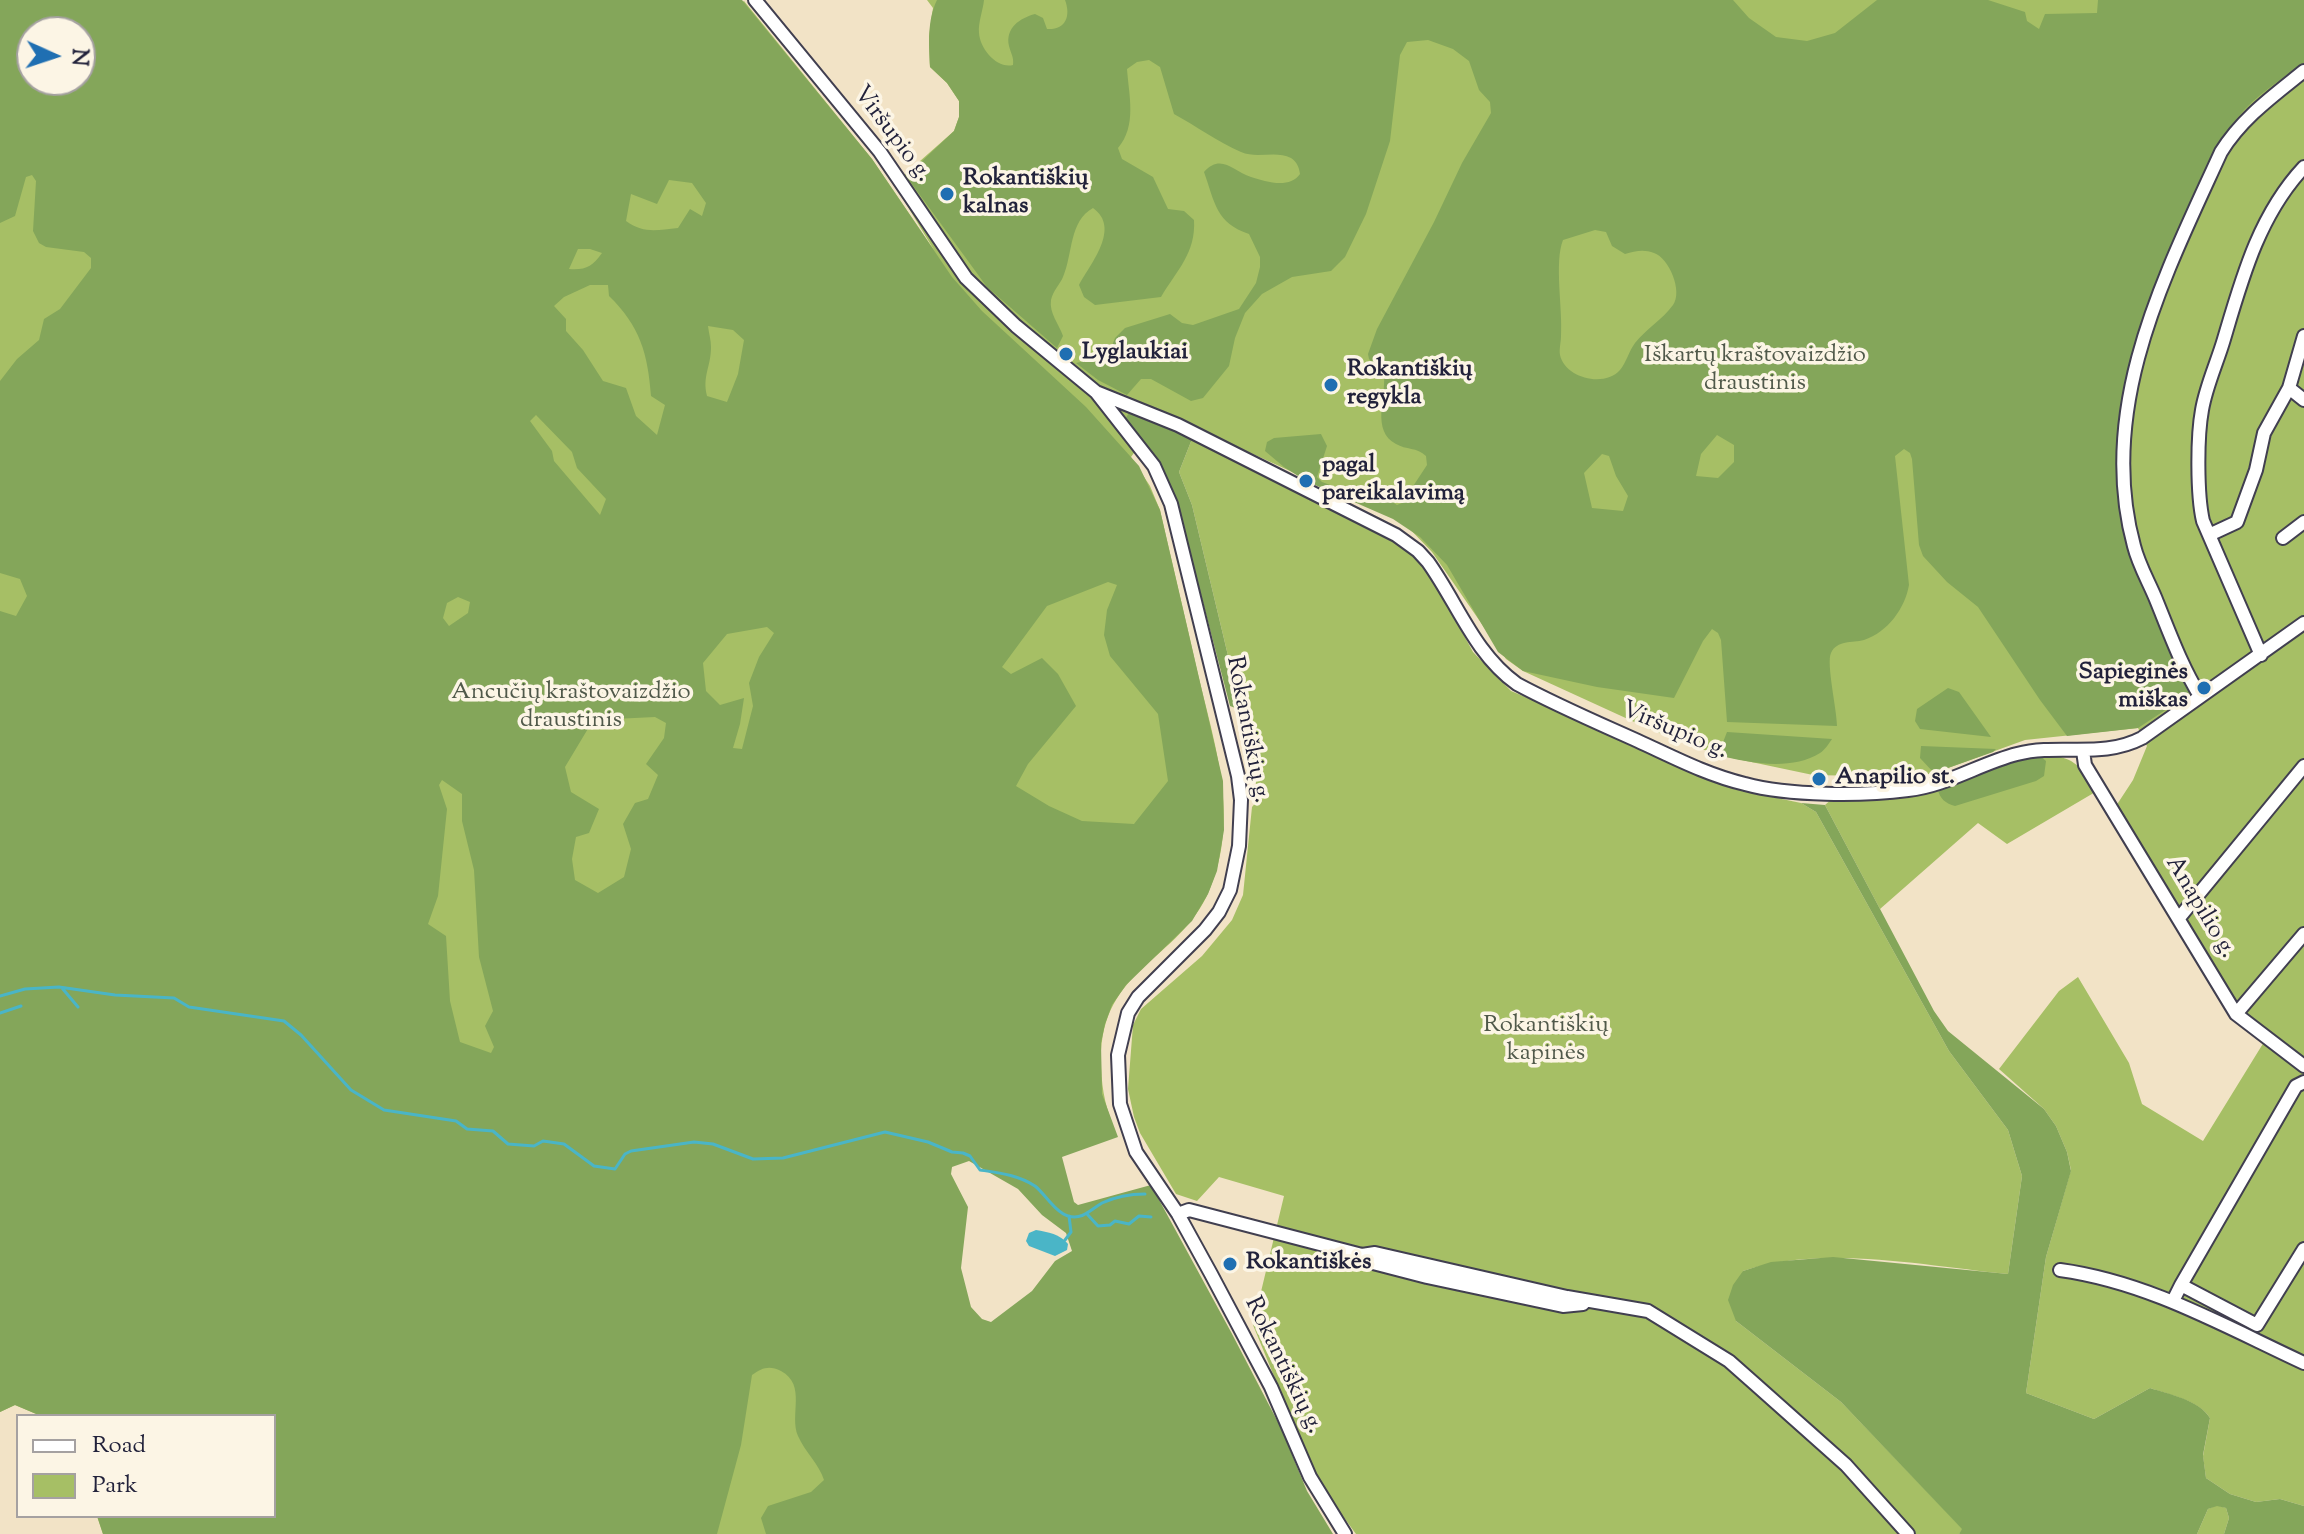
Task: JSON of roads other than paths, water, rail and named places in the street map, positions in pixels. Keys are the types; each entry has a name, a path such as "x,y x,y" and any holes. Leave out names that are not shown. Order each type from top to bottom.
{"street":[{"name":"Viršupio g.","path":"755,0 880,152 966,278 1060,363"},
{"path":"2200,696 2170,635 2134,547 2124,472 2127,405 2155,302 2221,152 2232,133 2247,118 2304,71"},
{"path":"2261,655 2209,535 2200,502 2201,418 2204,400 2257,238 2304,167"},
{"path":"2209,535 2237,522 2256,470 2264,433 2289,388 2304,336"},
{"name":"Rokantiškių g.","path":"1060,363 1096,392 1154,466 1171,504 1241,800 1239,846 1230,890 1219,912 1138,997 1128,1013 1118,1055 1120,1104 1129,1136 1143,1163 1178,1214 1271,1387 1310,1477 1345,1534"},
{"path":"2289,388 2304,400"},
{"name":"Viršupio g.","path":"1096,392 1178,425 1396,535 1428,562 1478,645 1499,671 1535,694 1699,769 1745,785 1777,790 1898,791 1922,788 2015,754 2046,750 2115,749 2135,742 2304,623"},
{"path":"2283,538 2304,522"},
{"name":"Anapilio g.","path":"2083,751 2085,765 2236,1014 2304,1066"},
{"path":"2179,918 2304,766"},
{"path":"2236,1014 2304,934"},
{"path":"2173,1301 2296,1086 2304,1082"},
{"path":"1178,1214 1197,1211 1362,1255 1375,1253 1597,1303 1648,1311 1729,1361 1846,1465 1908,1534"},
{"path":"2181,1285 2257,1325 2304,1249"},
{"path":"2060,1270 2102,1277 2173,1301 2304,1363"}],"water":[{"path":"1036,1230 1061,1238 1068,1244 1067,1250 1055,1256 1029,1246 1026,1241 1029,1233"}],"waterway":[{"path":"0,996 25,989 59,987 115,995 174,998 189,1007 284,1021 301,1035 351,1090 384,1110 456,1121 467,1129 493,1131 508,1144 534,1146 543,1141 564,1144 594,1166 615,1169 625,1154 631,1151 694,1142 713,1144 753,1159 783,1158 885,1132 963,1153 970,1156 980,1170 1029,1182 1068,1216 1082,1215 1117,1198 1145,1194"},
{"path":"62,988 78,1007"},
{"path":"0,1013 21,1006"},
{"path":"1087,1214 1098,1226 1110,1225 1115,1221 1129,1224 1139,1216 1151,1217"},
{"path":"1065,1240 1071,1232 1069,1216"}],"place":[{"name":"Rokantiškių kalnas","path":"947,194"},
{"name":"Lyglaukiai","path":"1066,354"},
{"name":"Rokantiškių regykla","path":"1331,385"},
{"name":"pagal pareikalavimą","path":"1306,481"},
{"name":"Sapieginės miškas","path":"2204,688"},
{"name":"Anapilio st.","path":"1819,779"},
{"name":"Rokantiškės","path":"1230,1264"}],"park label":[{"name":"Iškartų kraštovaizdžio draustinis","path":"1755,371"},
{"name":"Ancučių kraštovaizdžio draustinis","path":"571,708"},
{"name":"Rokantiškių kapinės","path":"1546,1041"}]}
